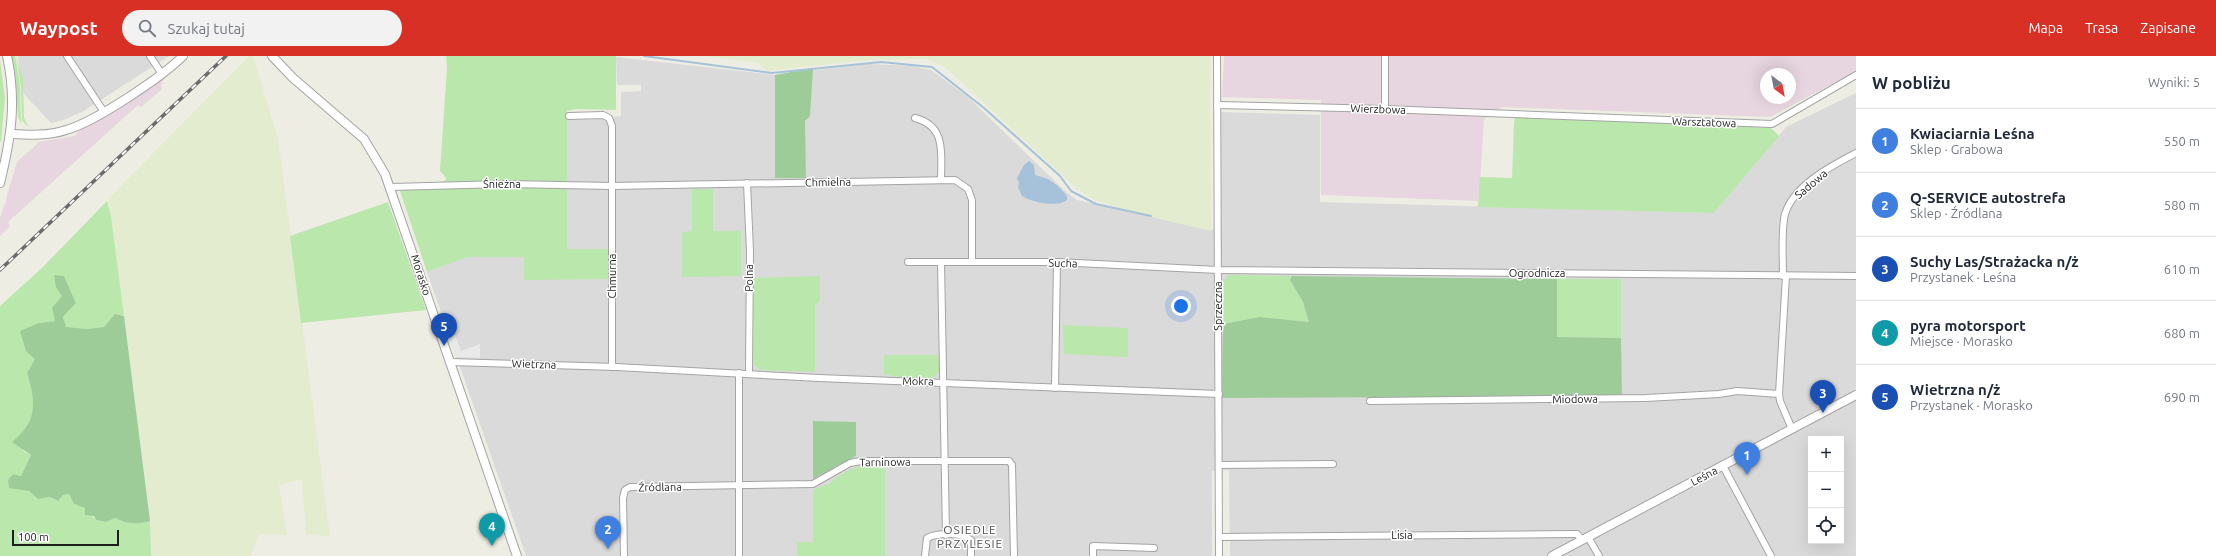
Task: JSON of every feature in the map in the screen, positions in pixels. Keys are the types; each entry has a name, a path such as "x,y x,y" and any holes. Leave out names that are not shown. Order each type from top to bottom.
{"street":[{"path":"0,183 11,134 13,99 7,56"},
{"path":"67,56 104,112"},
{"path":"150,56 162,74"},
{"path":"11,134 51,134 79,126 104,112 162,74 183,56"},
{"name":"Morasko","path":"272,56 293,78 364,139 376,156 391,187 518,556"},
{"name":"Sprzeczna","path":"1217,56 1219,556"},
{"path":"1384,56 1385,109"},
{"name":"Warsztatowa","path":"1539,114 1772,124 1856,75"},
{"name":"Wierzbowa","path":"1217,105 1539,114"},
{"name":"Chmurna","path":"568,116 603,115 609,118 612,126 615,367"},
{"path":"915,118 924,121 936,130 942,146 941,180"},
{"name":"Sadowa","path":"1792,429 1780,401 1785,215 1789,204 1796,194 1812,180 1856,153"},
{"name":"Chmielna","path":"612,186 955,180 968,189 972,200 972,262"},
{"name":"Śnieżna","path":"391,187 503,184 612,186"},
{"name":"Polna","path":"747,184 750,251 749,373"},
{"name":"Sucha","path":"908,262 1057,262 1218,270"},
{"path":"941,262 946,535"},
{"path":"1055,388 1057,262"},
{"name":"Ogrodnicza","path":"1218,270 1856,276"},
{"name":"Wietrzna","path":"450,362 615,367"},
{"name":"Mokra","path":"615,367 749,373 819,378 1219,394"},
{"path":"739,373 739,556"},
{"name":"Miodowa","path":"1370,401 1646,398 1719,394 1737,391 1780,394"},
{"name":"Leśna","path":"1552,556 1856,395"},
{"name":"Tarninowa","path":"739,485 813,484 850,463 860,461 1008,461 1012,465 1014,556"},
{"path":"1219,465 1333,464"},
{"path":"1723,466 1771,556"},
{"name":"Źródlana","path":"624,556 625,490 630,487 739,485"},
{"name":"Lisia","path":"1219,537 1577,534 1585,538"},
{"path":"925,556 927,538 946,535 960,536 971,540 971,556"},
{"path":"1585,538 1599,556"},
{"path":"1093,556 1093,546 1154,548"}],"shaded area":[{"path":"18,56 169,56 82,112 51,123 24,94"},
{"path":"1224,56 1856,56 1856,71 1796,103 1796,68 1760,68 1760,104 1794,104 1770,117 1502,107 1484,119 1479,201 1321,195 1321,100 1222,97"},
{"path":"616,57 775,75 869,64 914,66 931,70 968,97 1064,190 1077,200 1220,231 1221,112 1320,115 1320,202 1714,213 1786,127 1856,93 1856,556 1230,556 1229,470 1212,471 1212,556 526,556 427,272 468,257 524,257 524,280 567,250 567,120 602,119 621,116 621,93 641,91 641,85 617,85"},
{"path":"165,77 161,85 162,89 141,107 138,105 8,222 10,226 0,236 0,218 6,203 17,162 39,142 75,136 79,131"},
{"path":"455,335 461,351 480,344 480,358 457,357 450,337"}],"green space":[{"path":"11,56 15,56 20,84 21,124 18,117 16,86"},
{"path":"16,56 23,79 24,118 29,128 22,120 21,86"},
{"path":"249,56 253,56 278,138 330,537 306,534 302,479 279,485 287,535 259,534 251,556 151,556 150,521 144,471 108,199"},
{"path":"446,56 616,56 616,110 576,109 567,111 567,249 608,249 608,279 524,280 524,257 468,257 427,272 400,191 435,188 447,179 440,171 447,68"},
{"path":"707,56 1210,56 1211,231 1134,213 1093,199 1078,190 947,69 928,59 867,60 766,71 758,63"},
{"path":"0,60 5,98 1,141 0,141"},
{"path":"813,68 810,116 805,121 806,178 775,178 775,75"},
{"path":"1520,116 1771,128 1779,136 1714,213 1478,207 1480,177 1512,178 1514,124 1515,118"},
{"path":"692,189 713,189 713,231 741,231 741,276 682,277 682,232 692,231"},
{"path":"107,201 111,217 124,316 115,314 104,327 86,329 66,328 63,317 76,303 64,276 62,296 55,321 39,323 35,359 27,373 34,396 33,413 24,433 23,451 31,455 21,476 13,474 8,480 9,487 29,491 38,499 50,497 57,501 63,495 69,494 74,504 85,508 96,520 106,522 115,518 127,523 141,523 150,521 151,556 0,556 0,306 44,266"},
{"path":"388,202 426,310 301,323 290,236"},
{"path":"54,275 64,276 76,303 63,317 66,327 86,329 104,327 115,314 124,316 150,521 141,523 127,523 115,518 106,522 96,520 94,516 85,515 85,508 74,504 69,494 63,495 58,501 50,497 38,499 29,491 9,488 8,480 13,474 21,476 31,455 12,442 27,426 31,419 33,410 32,393 27,373 35,359 26,351 20,331 39,323 55,321 52,308 62,296 56,287"},
{"path":"1229,275 1292,276 1290,280 1303,302 1309,322 1260,317 1223,324 1224,280"},
{"path":"820,276 820,301 815,305 815,372 760,370 754,364 754,278"},
{"path":"1292,276 1557,279 1557,337 1621,338 1622,396 1222,398 1223,324 1260,317 1309,322 1303,302 1290,280"},
{"path":"1557,279 1621,279 1621,338 1557,337"},
{"path":"1063,325 1128,328 1128,357 1064,354"},
{"path":"884,355 938,355 940,371 933,378 898,377 884,374"},
{"path":"813,421 856,422 856,456 813,479"},
{"path":"859,466 885,467 885,556 797,556 797,542 813,542 813,490 830,483 843,473"}],"water":[{"path":"1029,161 1034,165 1035,175 1048,179 1058,186 1067,196 1067,200 1057,204 1051,204 1038,202 1022,196 1018,187 1019,183 1017,178 1024,165"}],"waterway":[{"path":"644,56 772,73 881,62 932,67 984,108 1060,176 1071,191 1096,204 1151,216"}],"railway":[{"path":"0,270 226,56"}],"place":[{"name":"Wietrzna n/ż","path":"444,346"},
{"name":"Suchy Las/Strażacka n/ż","path":"1823,413"},
{"name":"Kwiaciarnia Leśna","path":"1747,475"},
{"name":"pyra motorsport","path":"492,546"},
{"name":"Q-SERVICE autostrefa","path":"608,549"}],"district":[{"name":"OSIEDLE PRZYLESIE","path":"970,536"}]}
